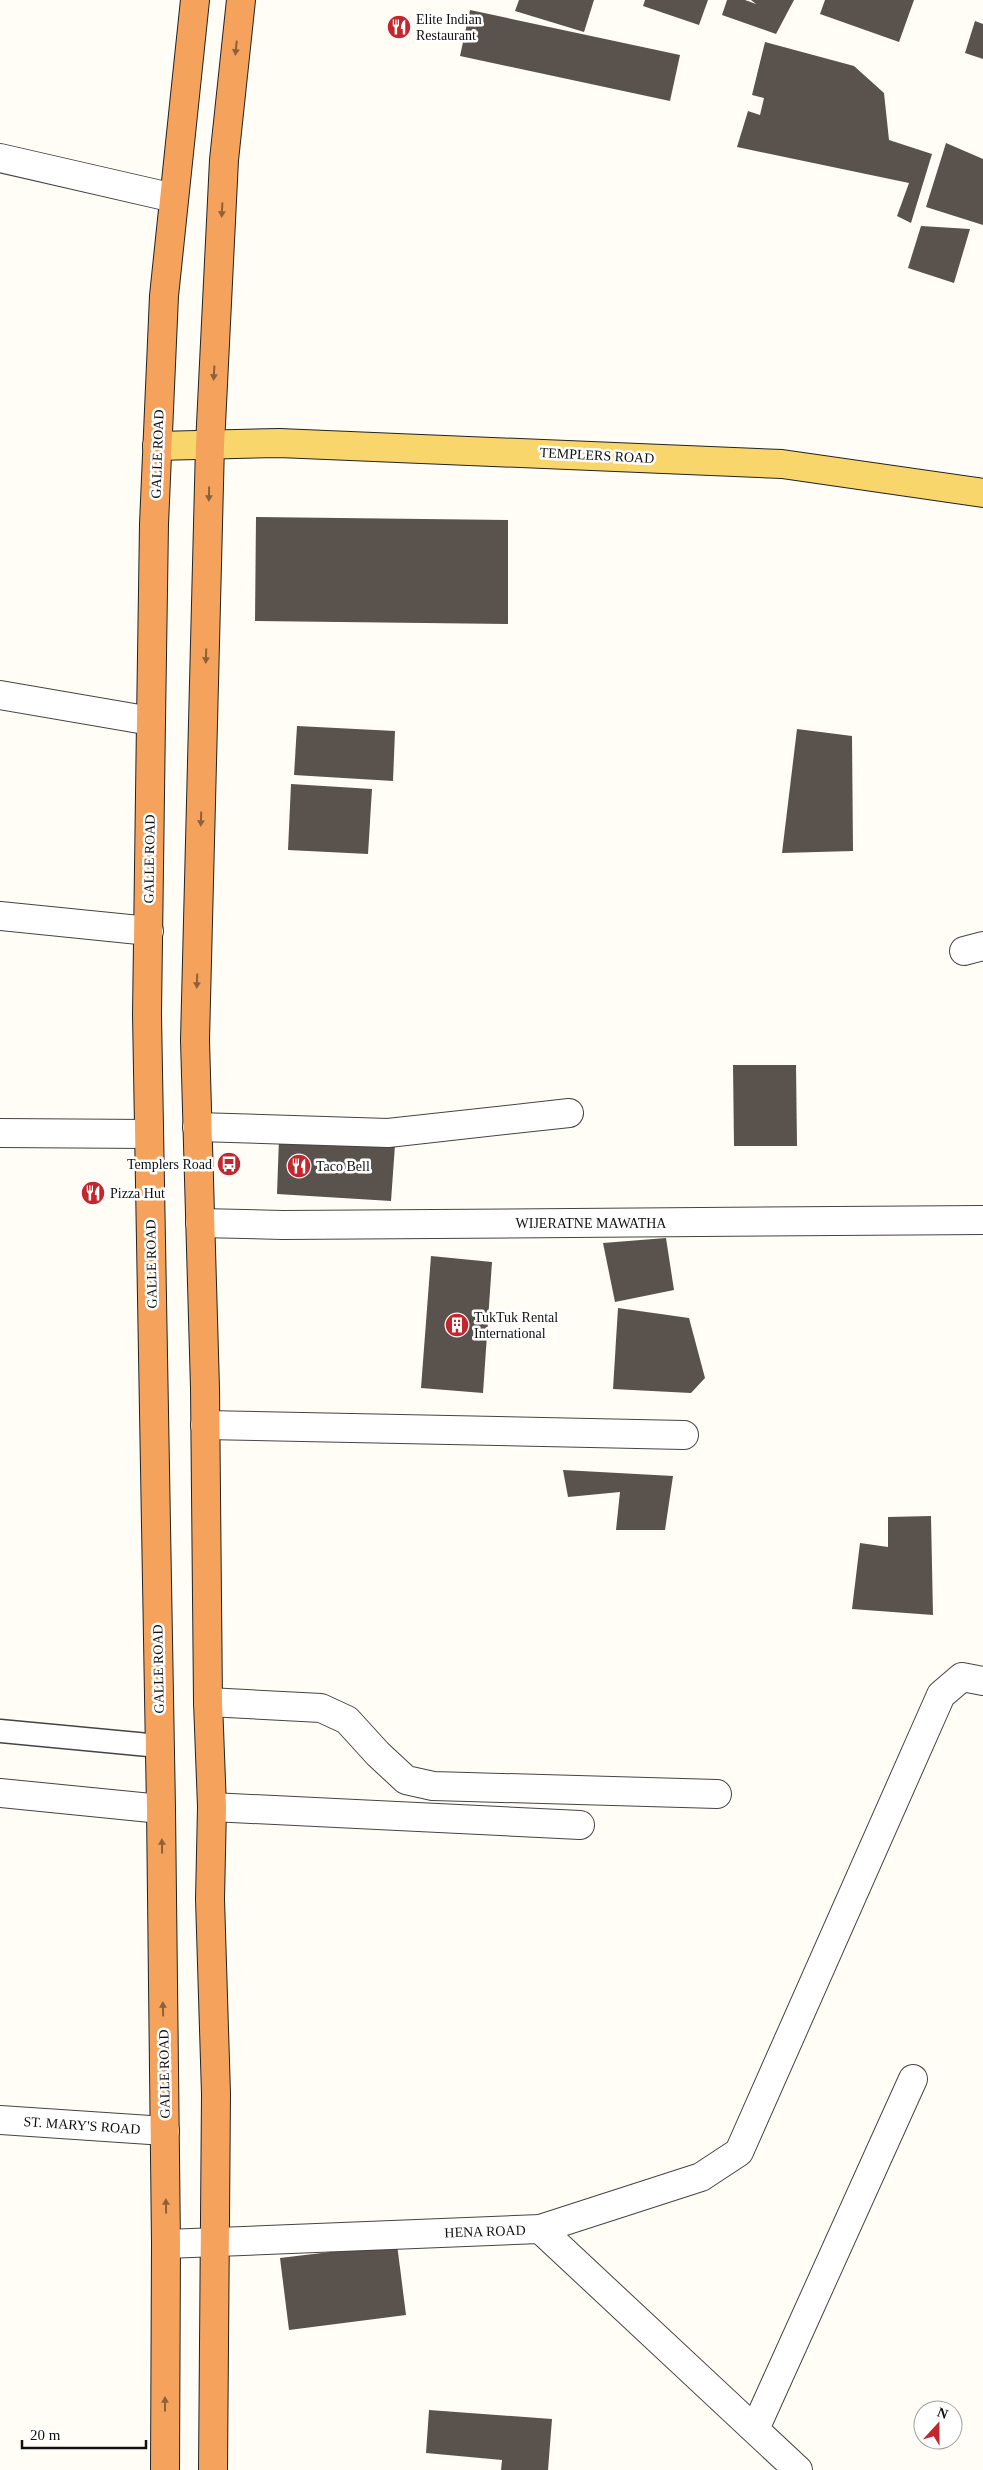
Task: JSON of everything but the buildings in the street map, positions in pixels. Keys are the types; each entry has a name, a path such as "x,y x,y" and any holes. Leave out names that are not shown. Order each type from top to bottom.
{"highway":[{"name":"GALLE ROAD","path":"165,2470 165,2131 149,1134 148,931 157,446 164,296 195,0"},
{"path":"213,2470 216,2094 210,1899 212,1807 208,1702 195,1040 210,445 224,160 241,0"}],"main road":[{"name":"TEMPLERS ROAD","path":"157,446 279,443 782,464 983,493"}],"street":[{"path":"0,158 174,198"},
{"path":"0,695 151,721"},
{"path":"0,916 148,931"},
{"path":"197,1127 388,1133 569,1113"},
{"path":"0,1133 149,1134"},
{"name":"WIJERATNE MAWATHA","path":"200,1223 293,1225 983,1220"},
{"path":"204,1425 684,1435"},
{"path":"540,2229 702,2177 739,2152 941,1695 962,1677 983,1681"},
{"path":"208,1702 321,1708 347,1720 378,1754 406,1780 433,1786 717,1794"},
{"path":"0,1793 161,1809"},
{"path":"212,1807 580,1824"},
{"path":"754,2429 912,2079"},
{"name":"ST. MARY'S ROAD","path":"0,2120 165,2131"},
{"name":"HENA ROAD","path":"166,2244 540,2229 798,2470"}],"lane":[{"path":"0,1732 159,1746"}],"place":[{"name":"Elite Indian Restaurant","path":"399,27"},
{"name":"Templers Road","path":"229,1164"},
{"name":"Taco Bell","path":"299,1166"},
{"name":"Pizza Hut","path":"93,1193"},
{"name":"TukTuk Rental International","path":"457,1325"}]}
